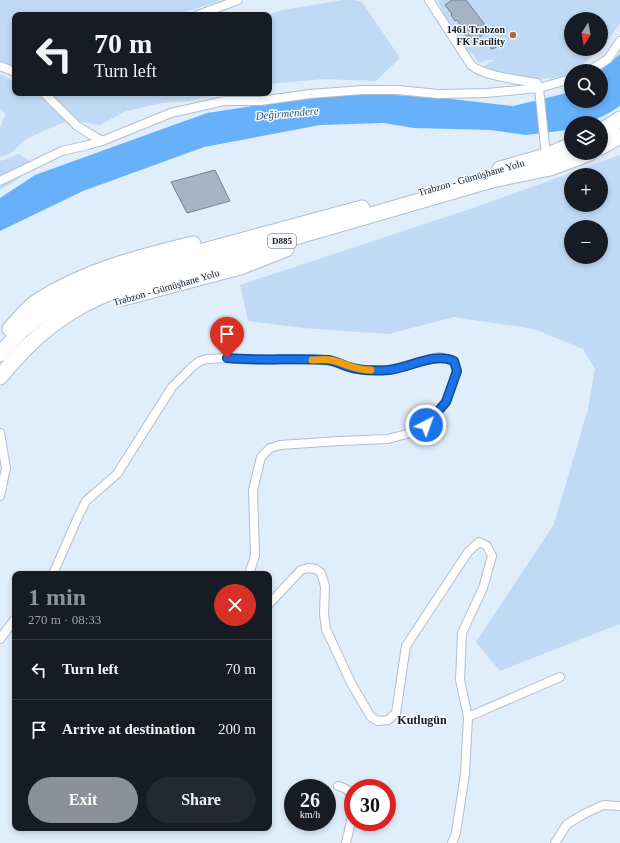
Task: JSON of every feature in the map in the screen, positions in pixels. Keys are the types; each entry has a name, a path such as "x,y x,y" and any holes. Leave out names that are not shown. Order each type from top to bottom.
{"highway":[{"path":"608,127 620,119"},
{"path":"608,143 620,136"},
{"name":"Trabzon - Gümüşhane Yolu","path":"0,354 22,330 42,314 83,291 185,256 323,218 564,147"},
{"name":"Trabzon - Gümüşhane Yolu","path":"0,377 19,354 42,332 61,318 83,305 119,288 492,180 550,168 571,160"},
{"name":"Trabzon - Gümüşhane Yolu","path":"0,340 36,302 74,282 112,266 253,230 323,218"},
{"name":"Trabzon - Gümüşhane Yolu","path":"0,390 23,360 40,343 88,312 118,299 240,267 356,220"}],"street":[{"path":"206,12 238,0"},
{"path":"430,0 475,69 500,76 537,83 546,152"},
{"path":"600,64 608,59 620,41"},
{"path":"0,66 12,71"},
{"path":"0,181 62,151 88,145 171,114 224,102 260,101 310,94 362,90 398,90 438,94 539,91 564,82"},
{"path":"47,96 77,126 102,140"},
{"path":"54,571 86,501 118,474 172,388 193,366 200,361 207,359 227,358 247,360 331,360 349,367 364,370 389,370 439,357 454,361 457,371 446,402 426,425 414,432 388,439 280,445 270,448 261,457 253,490 255,556 250,571"},
{"path":"0,433 6,468 0,496"},
{"path":"272,601 302,570 316,569 321,573 325,586 324,614 326,629 351,684 370,717 378,721 388,720 396,713 406,646 468,552 479,542 487,546 492,556 483,588 462,633 460,680 468,717 465,774 456,833 452,843"},
{"path":"0,639 12,623"},
{"path":"468,717 560,677"},
{"path":"338,786 344,789"},
{"path":"555,843 567,824 584,814 603,806 620,806"},
{"path":"346,843 349,831"}],"shaded area":[{"path":"0,0 222,0 185,12 12,12 12,68 1,62"},
{"path":"342,0 355,0 362,2 400,58 376,81 323,79 272,84 272,14 282,10"},
{"name":"1461 Trabzon FK Facility","path":"437,0 620,0 620,24 608,39 608,12 564,12 564,56 592,56 583,64 564,64 564,76 539,79 487,71 483,66 495,60 488,60 479,63 473,54 467,53 461,46"},
{"path":"0,74 12,80 12,96 39,96 66,121 26,139 10,154 0,157 0,127 6,114 0,109"},
{"path":"52,96 211,96 189,101 162,103 126,111 100,125 81,122"},
{"path":"19,154 31,162 18,179 0,190 0,161"},
{"path":"620,155 620,624 500,671 476,642 554,524 588,409 595,369 583,349 534,329 454,317 388,334 303,328 248,321 240,285 476,207 564,175 564,212 608,212 608,168 584,168"}],"water":[{"name":"Değirmendere","path":"620,54 620,106 602,116 564,116 564,130 526,135 490,130 414,128 384,123 320,125 204,147 83,191 0,231 0,198 35,175 207,113 345,92 443,98 513,106 564,94 564,108 608,108 608,64"}],"building":[{"path":"452,0 466,0 489,30 474,41 469,35 467,37 462,31 464,30 457,20 455,21 445,5"},
{"path":"490,40 496,43 497,46 495,48 491,49"},
{"path":"215,170 230,201 187,213 171,182"}],"slow traffic":[{"path":"312,360 331,360 349,367 371,370"}],"place":[{"name":"1461 Trabzon FK Facility","path":"513,35"}],"district":[{"name":"Kutlugün","path":"422,720"}],"route":[{"path":"227,358 247,360 331,360 349,367 364,370 389,370 439,357 454,361 457,371 446,402 426,425"}]}
